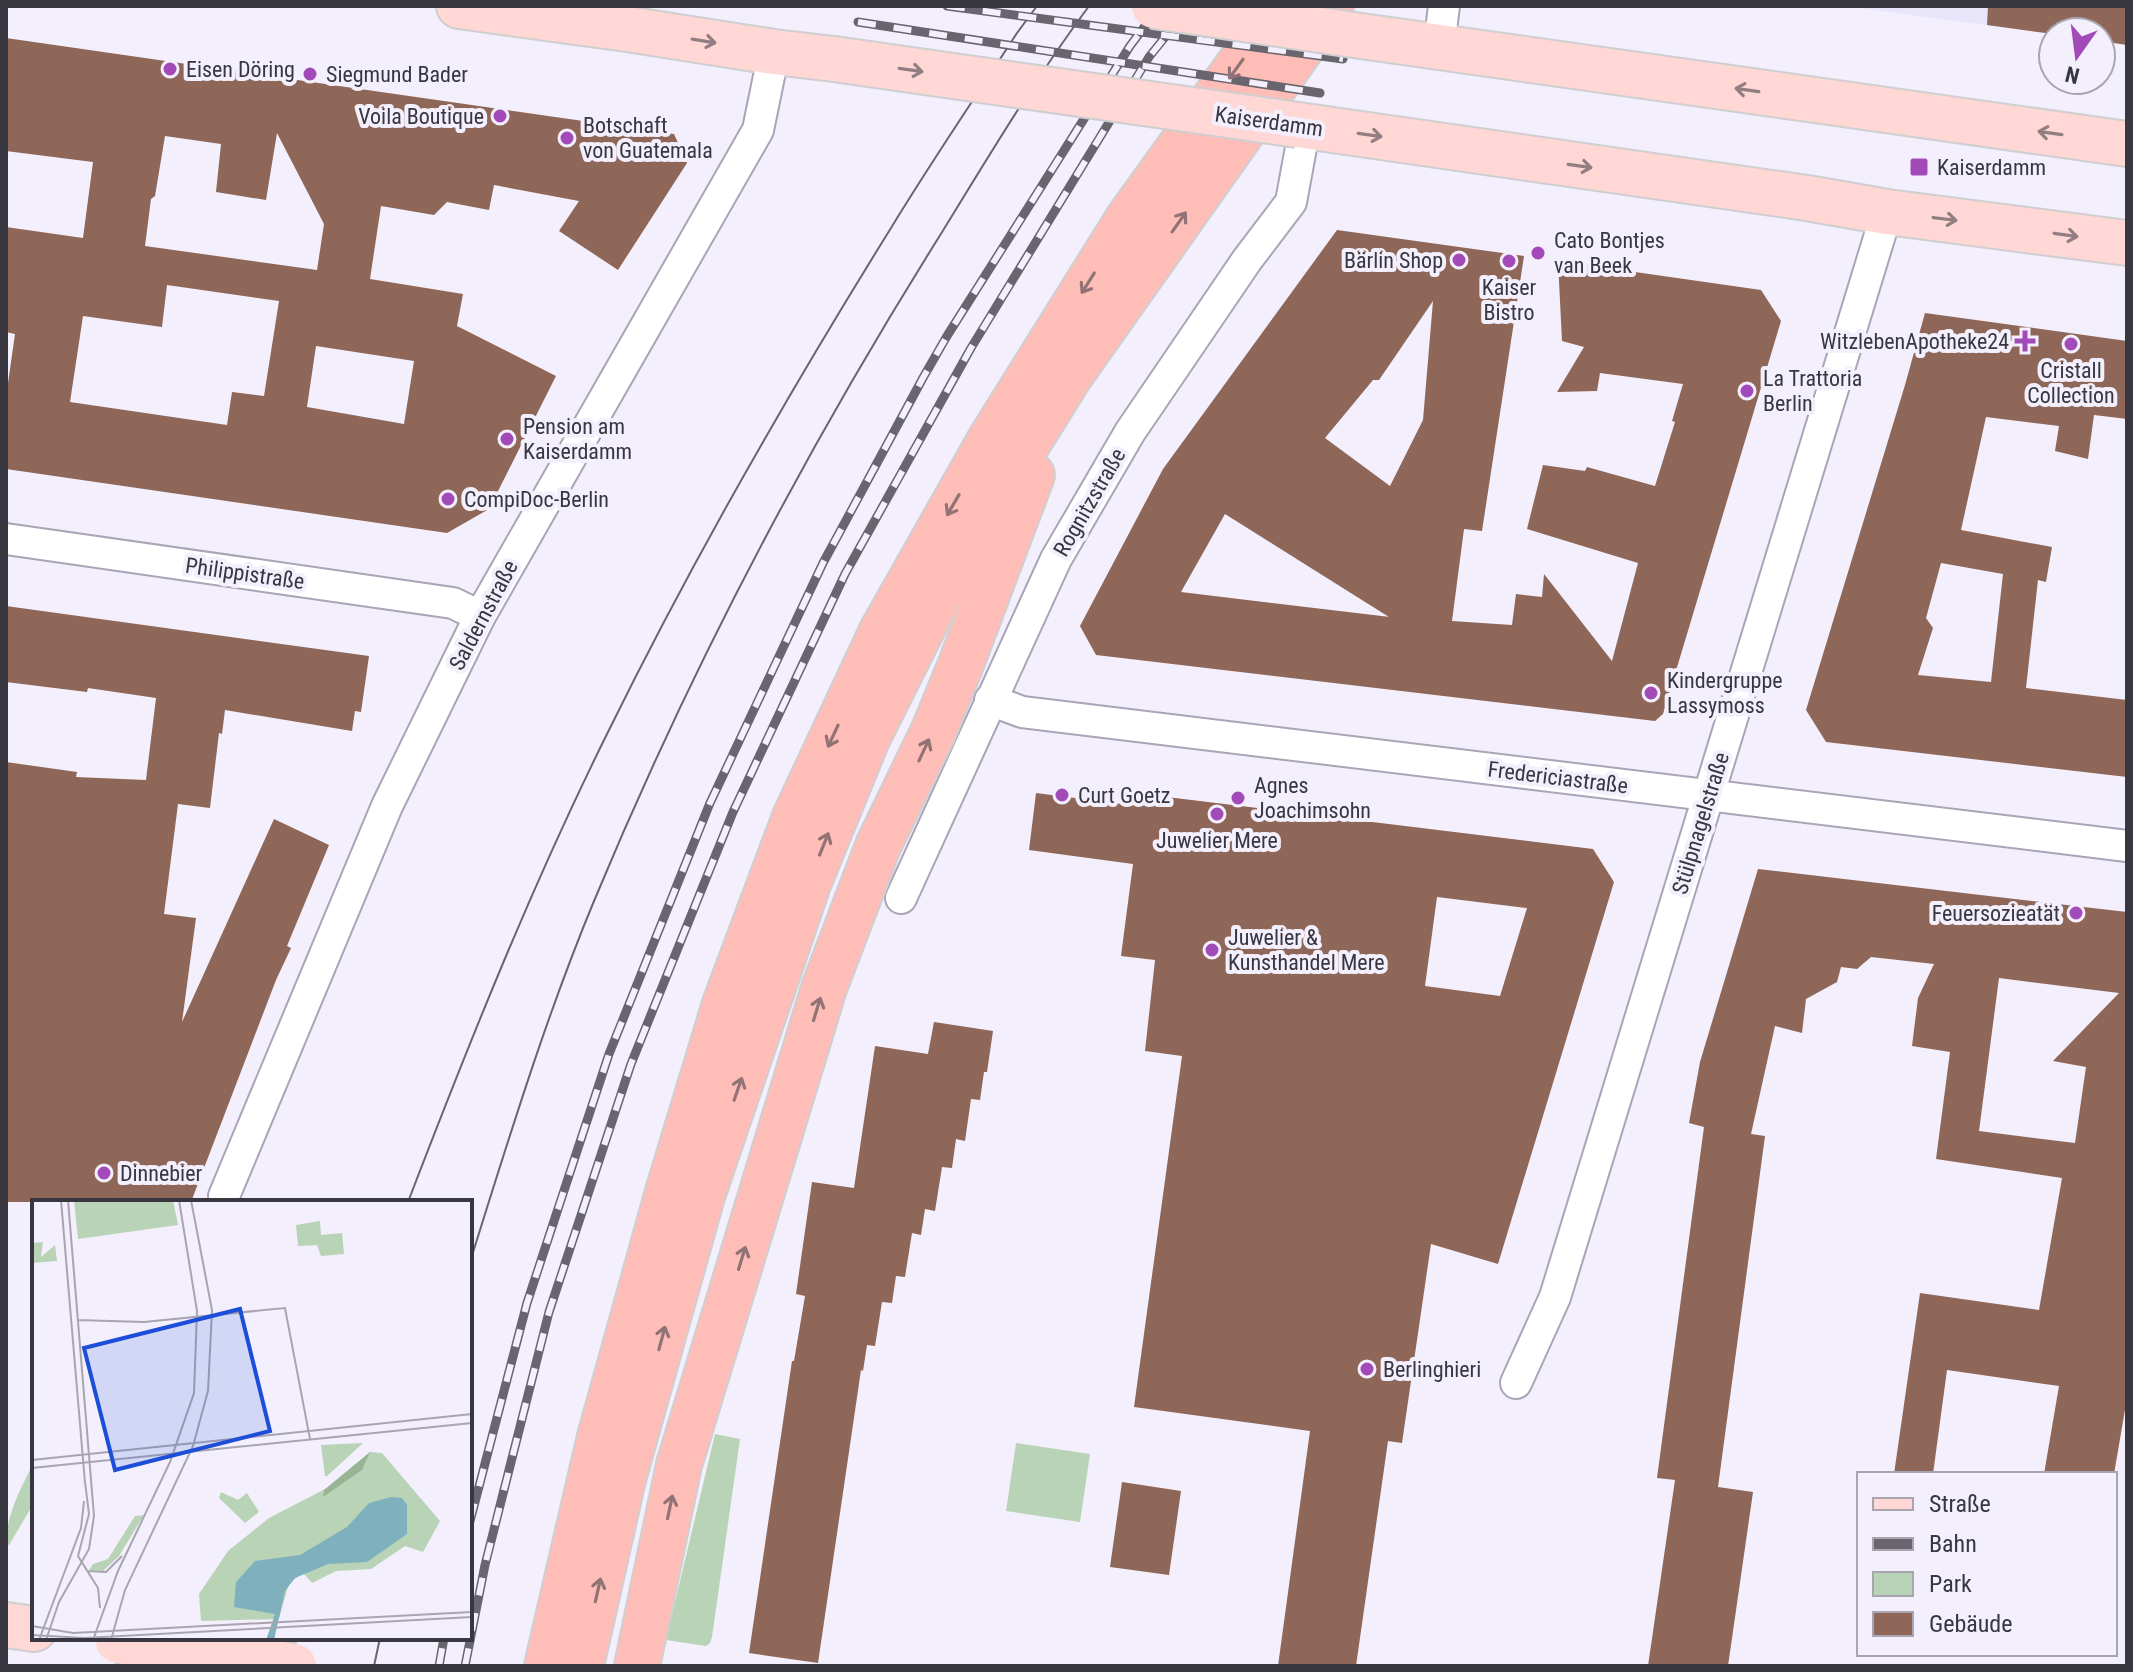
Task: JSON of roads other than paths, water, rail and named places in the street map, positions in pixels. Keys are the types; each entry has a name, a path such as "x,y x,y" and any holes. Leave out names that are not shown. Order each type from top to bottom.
{"highway":[{"path":"547,1666 600,1437 668,1192 725,1004 795,817 882,631 990,440 1128,219 1281,6"},
{"path":"581,1666 623,1479 702,1196 808,884 867,739 935,603 990,504 1069,377 1331,6"},
{"path":"637,1666 679,1465 824,988 878,846 934,730 961,664 1069,377"}],"main road":[{"name":"Kaiserdamm","path":"459,6 1301,125 1887,212 2127,243"},
{"path":"1154,6 1361,36 1442,26 2127,144"},
{"path":"6,1625 32,1629"},
{"path":"114,1640 294,1666"}],"street":[{"name":"Saldernstraße","path":"224,1196 387,806 480,616 758,130 774,52"},
{"name":"Rognitzstraße","path":"901,898 1056,559 1130,432 1247,260 1291,202 1301,125"},
{"name":"Stülpnagelstraße","path":"1516,1383 1555,1297 1887,212"},
{"name":"Philippistraße","path":"6,539 453,603 480,616"},
{"name":"Fredericiastraße","path":"990,700 1022,712 2127,846"}],"tram line":[{"path":"409,1200 527,906 608,732 674,603 779,414 853,290 937,154 1037,6"},
{"path":"472,1256 528,1080 576,945 631,815 710,645 797,479 890,317 1011,120 1089,6"},
{"path":"265,1666 272,1640"},
{"path":"374,1666 380,1640"}],"railway":[{"path":"947,6 1343,59"},
{"path":"472,1513 527,1303 609,1054 710,803 823,563 924,376 1130,46 1160,6"},
{"path":"472,1631 485,1565 549,1312 631,1064 733,812 845,574 971,348 1149,57 1190,6"},
{"path":"858,22 1320,93"},
{"path":"439,1666 444,1640"},
{"path":"465,1666 470,1640"}],"place":[{"name":"Eisen Döring","path":"170,69"},
{"name":"Siegmund Bader","path":"310,74"},
{"name":"Voila Boutique","path":"500,116"},
{"name":"Botschaft von Guatemala","path":"567,138"},
{"name":"Kaiserdamm","path":"1919,167"},
{"name":"Cato Bontjes van Beek","path":"1538,253"},
{"name":"Bärlin Shop","path":"1459,260"},
{"name":"Kaiser Bistro","path":"1509,261"},
{"name":"WitzlebenApotheke24","path":"2025,341"},
{"name":"Cristall Collection","path":"2071,344"},
{"name":"La Trattoria Berlin","path":"1747,391"},
{"name":"Pension am Kaiserdamm","path":"507,439"},
{"name":"CompiDoc-Berlin","path":"448,499"},
{"name":"Kindergruppe Lassymoss","path":"1651,693"},
{"name":"Curt Goetz","path":"1062,795"},
{"name":"Agnes Joachimsohn","path":"1238,798"},
{"name":"Juwelier Mere","path":"1217,814"},
{"name":"Feuersozieatät","path":"2076,913"},
{"name":"Juwelier & Kunsthandel Mere","path":"1212,950"},
{"name":"Dinnebier","path":"104,1173"},
{"name":"Berlinghieri","path":"1367,1369"}]}
